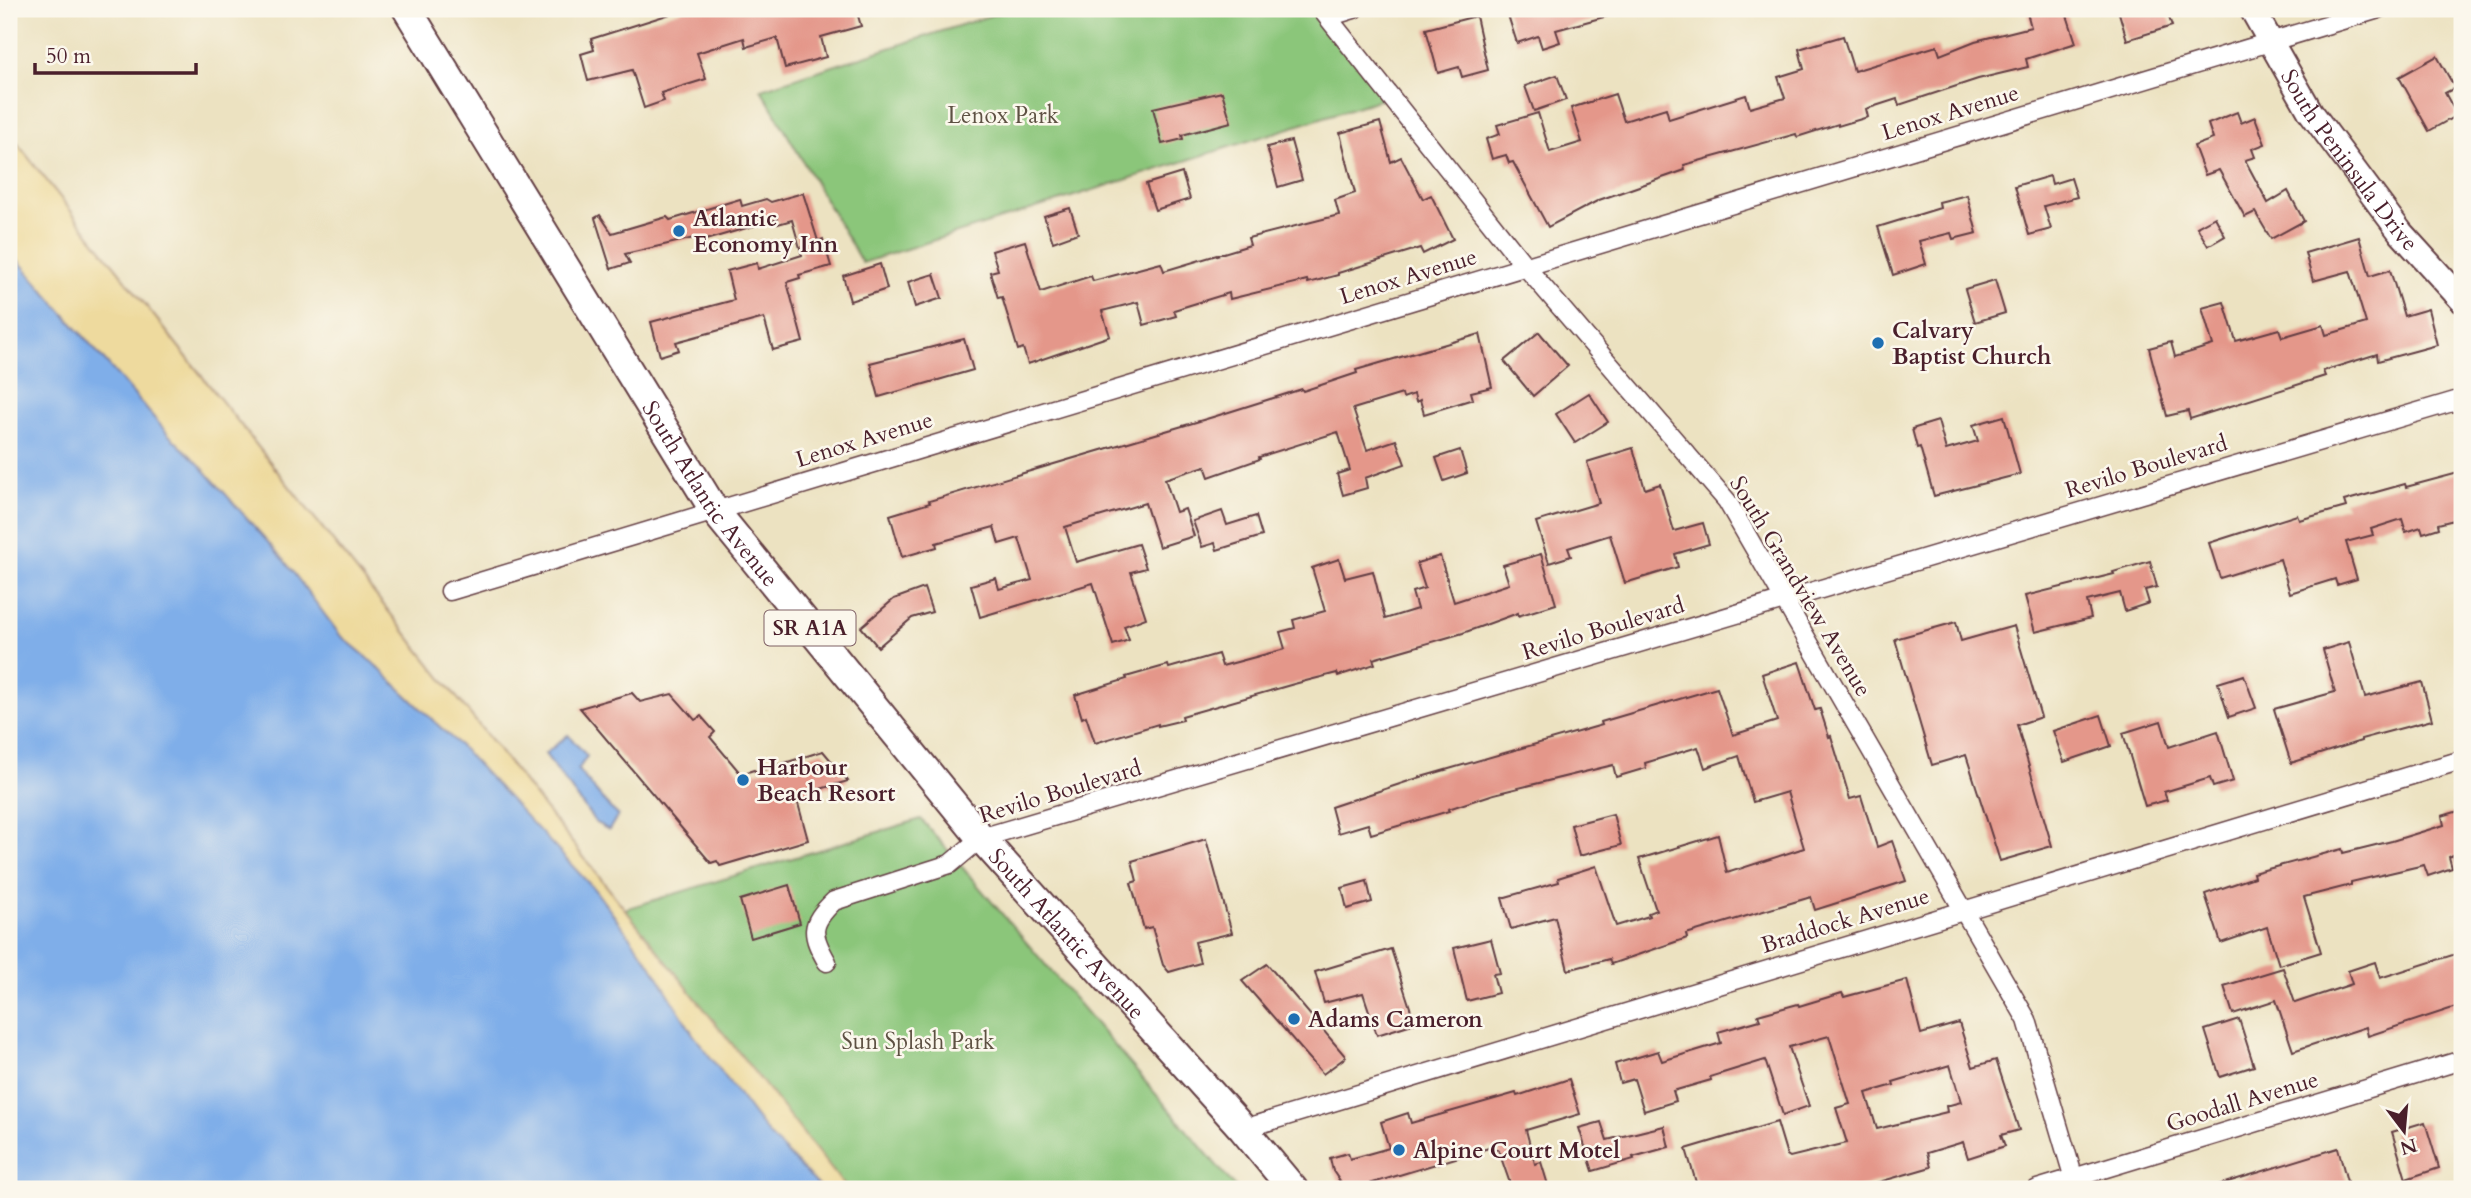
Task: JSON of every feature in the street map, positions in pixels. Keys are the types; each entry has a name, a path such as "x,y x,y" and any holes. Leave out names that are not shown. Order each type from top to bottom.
{"main road":[{"name":"South Atlantic Avenue","path":"407,9 714,510 981,838 1243,1129 1293,1189"},
{"name":"South Peninsula Drive","path":"2252,9 2310,111 2401,233 2462,300"}],"street":[{"path":"1325,13 1354,9"},
{"name":"Lenox Avenue","path":"450,591 2379,9"},
{"name":"South Grandview Avenue","path":"1325,13 1525,266 1727,502 2027,1020 2075,1184"},
{"name":"Revilo Boulevard","path":"827,962 815,941 816,925 822,913 834,901 950,864 981,838 2462,399"},
{"name":"Braddock Avenue","path":"1243,1129 2462,760"},
{"name":"Goodall Avenue","path":"2037,1189 2075,1184 2462,1060"}],"green space":[{"name":"Lenox Park","path":"1011,9 1321,9 1391,96 862,263 761,89"},
{"name":"Sun Splash Park","path":"921,819 1237,1189 847,1189 625,909"}],"sand":[{"path":"9,133 847,1189 538,1189 9,508"}],"water":[{"path":"9,250 168,434 199,464 283,559 340,635 461,747 594,889 651,965 693,1034 769,1135 822,1189 9,1189"},
{"path":"568,735 587,756 578,770 618,815 609,830 596,823 545,754"}],"building":[{"path":"686,9 856,9 861,26 821,37 826,57 785,68 777,38 746,47 744,38 697,53 706,79 661,93 664,101 644,108 632,70 588,81 581,54 594,50 591,39"},
{"path":"1506,9 1614,9 1615,14 1556,30 1560,42 1542,48 1538,36 1517,43"},
{"path":"2026,9 2065,9 2076,43 2026,59 2028,67 1978,79 1899,105 1897,99 1866,109 1868,117 1684,165 1685,170 1599,200 1548,227 1513,162 1509,163 1506,155 1492,159 1486,139 1500,134 1497,125 1538,113 1550,152 1582,142 1571,108 1615,94 1624,121 1666,108 1669,119 1746,95 1750,108 1785,98 1778,77 1804,69 1799,49 1843,36 1854,71 1937,46 1940,55 1975,41 2031,27"},
{"path":"2133,9 2166,9 2172,26 2127,40 2119,13"},
{"path":"1476,16 1488,70 1462,77 1459,67 1438,73 1426,29"},
{"path":"2437,56 2455,88 2445,93 2457,115 2429,131 2399,77"},
{"path":"1557,75 1566,100 1534,111 1525,86"},
{"path":"1222,92 1231,122 1182,135 1183,139 1162,144 1153,108"},
{"path":"2237,112 2241,123 2255,117 2265,144 2252,149 2255,157 2245,160 2268,203 2288,191 2304,221 2271,239 2255,212 2245,217 2219,170 2205,175 2194,146 2213,139 2208,124"},
{"path":"1380,122 1391,162 1401,157 1423,199 1431,195 1453,239 1423,254 1420,248 1308,283 1307,280 1230,299 1229,293 1174,310 1176,316 1144,325 1138,302 1102,311 1110,336 1028,364 1023,348 1018,350 1002,297 998,298 990,272 998,270 992,251 1025,241 1041,292 1091,276 1093,281 1161,263 1164,271 1250,245 1248,238 1339,215 1335,200 1355,193 1340,133"},
{"path":"1291,141 1302,180 1278,187 1267,147"},
{"path":"1182,173 1190,199 1155,210 1146,184"},
{"path":"2050,176 2052,184 2071,178 2077,197 2044,206 2051,229 2029,235 2015,186"},
{"path":"803,193 818,241 823,239 831,266 799,275 800,278 787,282 803,342 773,350 764,318 676,342 679,350 660,356 651,322 734,300 727,271 757,263 758,269 802,255 792,220 778,224 777,219 702,241 698,237 625,254 630,263 611,269 595,218 600,215 612,233 667,217 670,220 740,199 742,206 766,199 771,202"},
{"path":"1967,195 1977,233 1953,239 1951,233 1919,241 1926,264 1893,275 1878,227 1940,208 1939,202"},
{"path":"1070,208 1078,233 1053,242 1044,216"},
{"path":"2215,217 2225,236 2208,246 2197,227"},
{"path":"2359,237 2370,276 2390,270 2404,316 2428,309 2437,345 2378,361 2377,354 2323,371 2325,376 2190,419 2188,411 2167,416 2149,348 2171,342 2175,357 2213,345 2202,308 2224,302 2236,341 2279,329 2282,337 2323,325 2326,335 2366,323 2350,271 2313,281 2305,253"},
{"path":"880,264 887,289 850,301 843,276"},
{"path":"934,274 942,298 915,307 908,282"},
{"path":"1995,280 2005,313 1975,322 1965,289"},
{"path":"1539,332 1568,366 1533,396 1504,361"},
{"path":"1480,334 1492,387 1471,392 1473,399 1424,414 1420,400 1416,402 1414,394 1403,398 1402,394 1353,409 1367,450 1396,440 1405,464 1365,478 1367,488 1343,495 1337,474 1350,470 1338,432 1259,457 1260,459 1209,477 1205,466 1165,479 1176,512 1185,509 1194,536 1159,547 1145,503 1065,527 1076,562 1138,544 1146,568 1131,572 1146,618 1124,626 1129,640 1113,645 1093,583 980,617 971,585 996,578 999,589 1032,580 1019,538 999,544 994,527 936,543 937,547 902,557 890,515 1302,389 1303,391 1357,373 1356,370"},
{"path":"964,339 973,370 879,397 870,363"},
{"path":"1589,393 1608,422 1575,443 1556,414"},
{"path":"2004,416 2020,474 1934,496 1912,429 1938,421 1946,450 1978,441 1973,425"},
{"path":"1633,448 1645,489 1660,484 1674,531 1703,523 1709,544 1675,554 1678,567 1625,583 1610,535 1568,548 1571,556 1549,563 1536,522 1599,503 1587,462"},
{"path":"1460,450 1467,473 1444,481 1436,458"},
{"path":"2462,472 2462,518 2438,524 2439,528 2423,533 2421,527 2406,532 2402,519 2371,529 2373,535 2346,542 2357,579 2337,585 2335,579 2290,593 2280,559 2220,578 2209,543 2297,515 2299,520 2346,507 2344,501"},
{"path":"1222,511 1227,525 1256,516 1262,536 1217,550 1215,543 1202,547 1193,521"},
{"path":"1541,554 1556,604 1518,616 1518,613 1463,633 1373,659 1375,664 1338,676 1337,673 1294,684 1182,716 1183,720 1158,724 1095,743 1086,716 1082,718 1075,695 1127,679 1126,677 1218,654 1222,666 1285,649 1280,632 1295,628 1293,620 1325,611 1312,568 1339,559 1345,578 1373,571 1385,619 1417,609 1412,592 1425,588 1417,563 1440,556 1454,602 1509,584 1503,565"},
{"path":"2150,561 2157,587 2145,590 2149,603 2125,611 2120,593 2087,601 2091,618 2035,632 2025,596 2114,574 2113,572"},
{"path":"924,588 932,612 912,618 878,647 861,627 894,599"},
{"path":"1956,622 1961,641 2014,626 2041,717 2017,725 2052,846 2000,861 1966,755 1932,765 1895,639"},
{"path":"2349,642 2365,697 2422,682 2432,720 2361,739 2291,763 2274,709 2335,692 2323,650"},
{"path":"1799,662 1815,710 1820,709 1829,737 1831,736 1850,799 1861,796 1877,847 1892,841 1906,881 1815,910 1811,897 1686,934 1687,938 1611,964 1609,959 1568,970 1555,917 1511,929 1502,898 1559,882 1558,878 1596,866 1616,926 1649,916 1648,913 1656,910 1639,859 1718,835 1727,873 1804,848 1787,792 1753,802 1739,756 1705,768 1698,747 1645,763 1646,768 1616,777 1613,765 1494,794 1448,809 1449,811 1371,834 1368,824 1338,833 1331,807 1421,777 1602,725 1601,722 1717,688 1733,735 1777,721 1762,674"},
{"path":"2244,675 2256,708 2229,717 2218,683"},
{"name":"Harbour Beach Resort","path":"632,693 640,702 672,694 695,720 701,716 715,732 710,737 741,774 754,770 756,772 823,751 848,781 796,796 808,840 720,866 717,861 711,863 580,708"},
{"path":"2101,715 2111,746 2064,762 2053,731"},
{"path":"2161,721 2169,747 2218,731 2233,781 2213,787 2210,778 2164,792 2167,800 2145,806 2123,733"},
{"path":"2462,810 2462,869 2458,870 2453,855 2449,857 2452,868 2428,876 2424,865 2351,882 2351,885 2304,897 2321,952 2279,965 2267,927 2221,943 2205,894 2254,877 2253,873 2342,849 2343,853 2392,841 2444,825 2442,816"},
{"path":"1613,814 1621,845 1579,856 1571,825"},
{"path":"1206,839 1232,933 1195,942 1200,963 1169,972 1163,965 1152,927 1144,929 1131,883 1137,881 1132,861"},
{"path":"1367,881 1372,902 1347,909 1342,888"},
{"path":"789,885 800,923 751,938 740,900"},
{"path":"1491,939 1500,973 1493,974 1498,993 1467,1001 1454,948"},
{"path":"1391,949 1415,1023 1377,1035 1363,993 1324,1003 1315,972"},
{"path":"2462,952 2462,1005 2368,1036 2366,1027 2293,1051 2276,1000 2233,1014 2224,986 2283,968 2295,1003 2352,984 2348,971 2375,962 2380,978"},
{"name":"Adams Cameron","path":"1267,964 1346,1057 1323,1074 1242,981"},
{"path":"1907,980 1921,1034 1959,1023 1973,1067 1996,1060 2019,1130 2001,1135 2005,1146 1968,1158 1963,1142 1927,1153 1931,1167 1855,1189 1698,1189 1686,1149 1777,1122 1787,1155 1790,1157 1847,1143 1836,1108 1850,1104 1829,1036 1789,1047 1809,1106 1783,1115 1765,1060 1673,1091 1676,1101 1644,1111 1634,1079 1620,1083 1615,1064 1658,1051 1662,1061 1721,1043 1718,1032 1760,1020 1758,1015 1842,993 1844,997","holes":["1950,1065 1961,1102 1946,1106 1947,1112 1877,1129 1866,1093"]},
{"path":"2239,1019 2254,1066 2220,1077 2205,1030"},
{"path":"1569,1079 1580,1114 1526,1130 1535,1164 1541,1162 1548,1185 1536,1189 1512,1189 1498,1149 1493,1151 1492,1147 1353,1189 1345,1189 1333,1171 1330,1158 1348,1153 1350,1159 1389,1148 1381,1122 1408,1113 1411,1123 1516,1093 1517,1096"},
{"path":"1601,1122 1607,1140 1664,1126 1669,1147 1593,1171 1579,1128"},
{"path":"2425,1122 2439,1168 2406,1179 2392,1132"},
{"path":"2338,1148 2349,1189 2218,1189 2218,1185"}],"place":[{"name":"Atlantic Economy Inn","path":"679,231"},
{"name":"Calvary Baptist Church","path":"1878,343"},
{"name":"Harbour Beach Resort","path":"743,780"},
{"name":"Adams Cameron","path":"1294,1019"},
{"name":"Alpine Court Motel","path":"1399,1150"}]}
